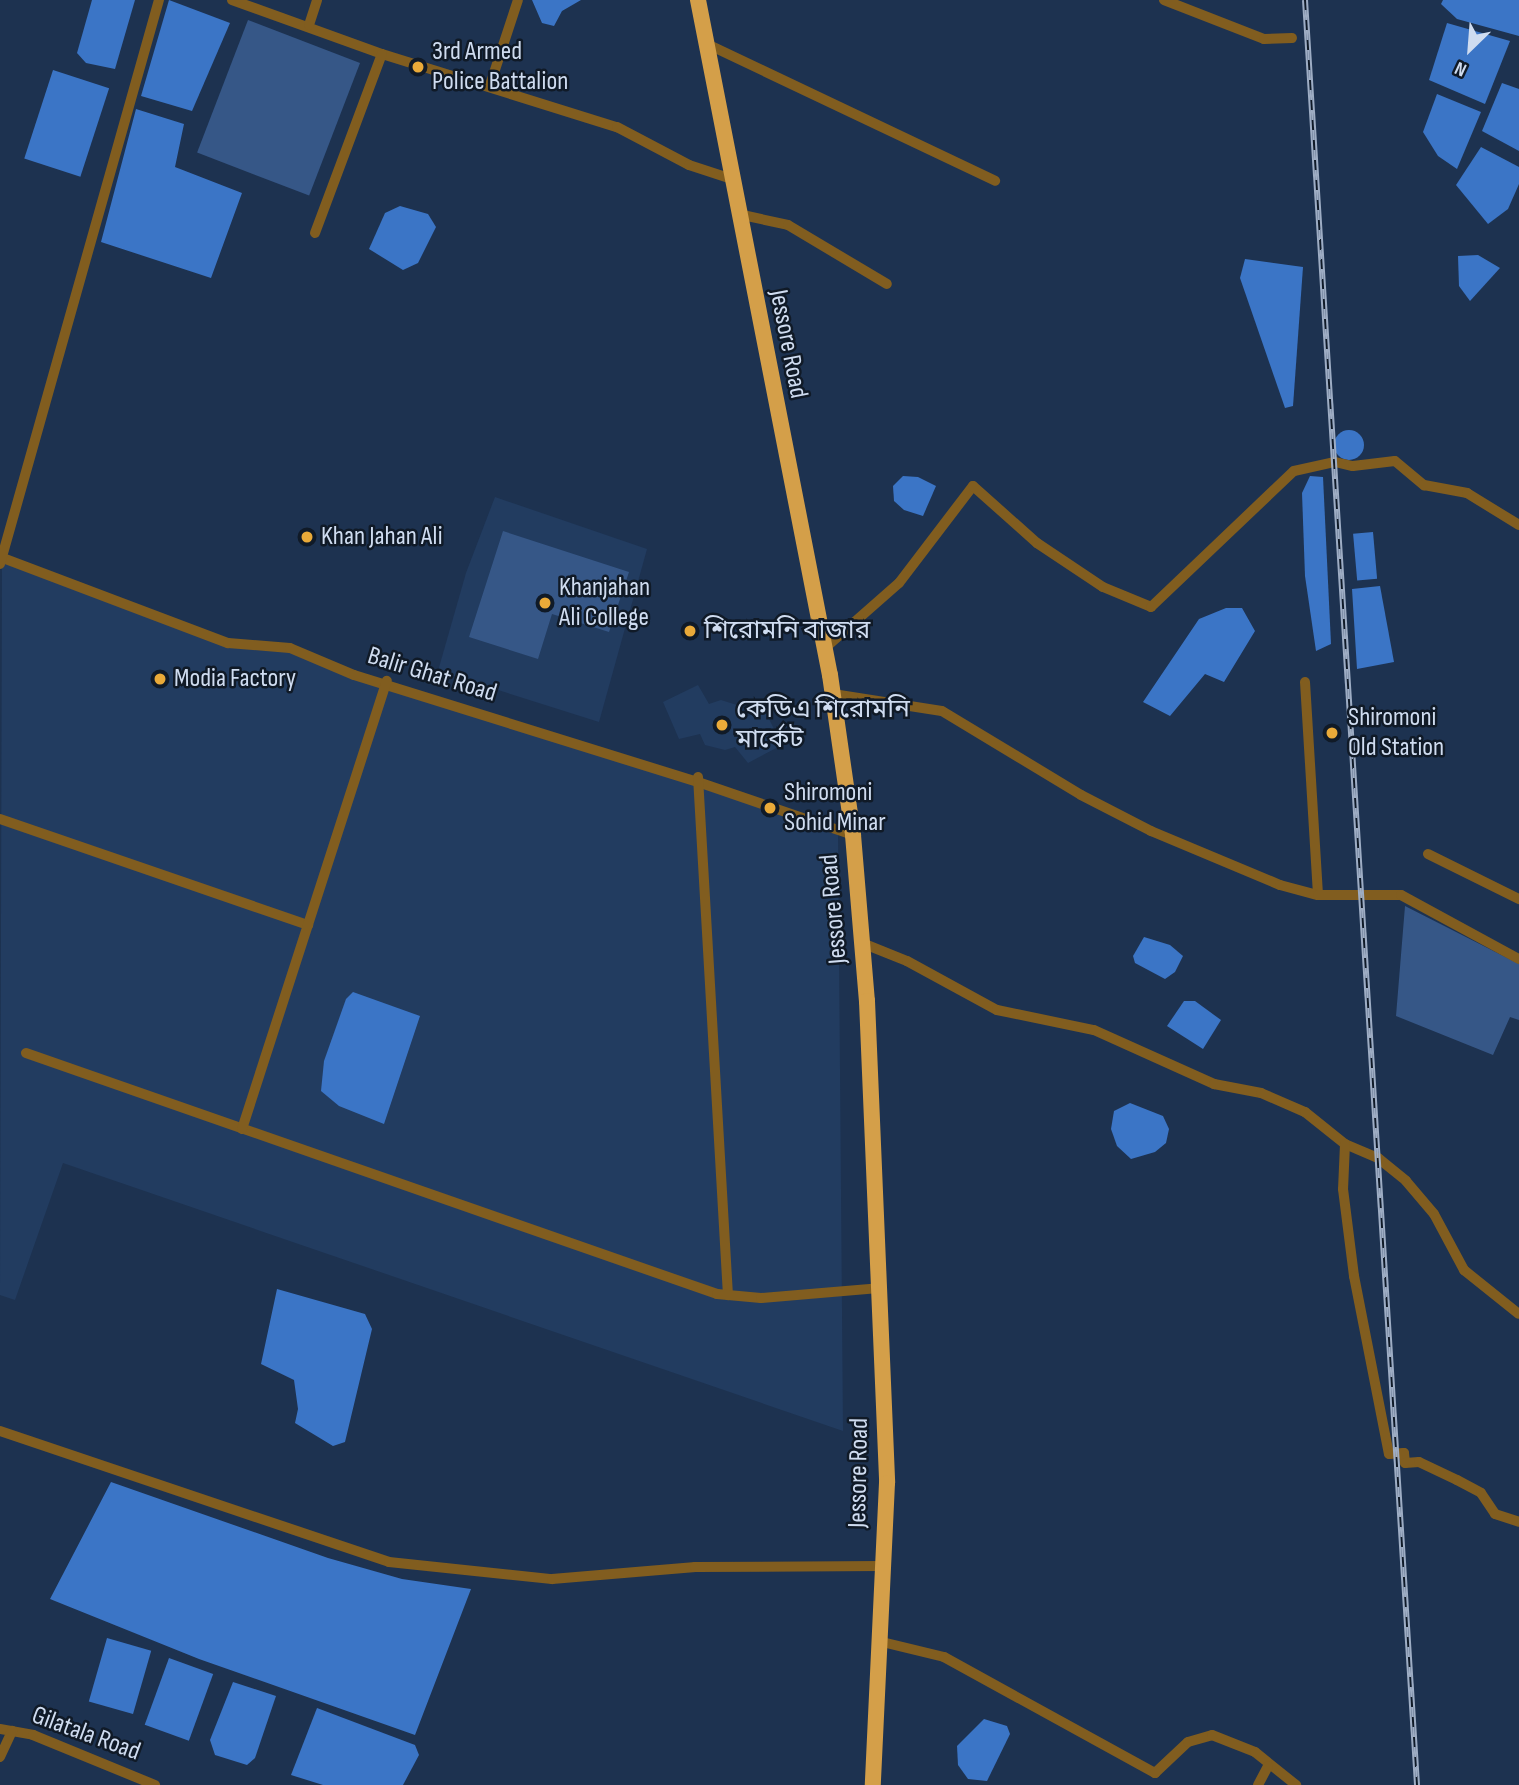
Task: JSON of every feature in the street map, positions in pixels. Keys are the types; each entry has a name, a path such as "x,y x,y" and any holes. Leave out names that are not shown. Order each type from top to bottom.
{"highway":[{"name":"Jessore Road","path":"698,0 825,648 853,833 862,943 887,1483 881,1566 873,1785"}],"street":[{"path":"1,557 159,0"},
{"path":"232,0 309,25 382,54 490,85 617,127 689,166 732,179"},
{"path":"309,25 317,0"},
{"path":"490,85 518,0"},
{"path":"1164,0 1264,39 1292,38"},
{"path":"706,44 995,181"},
{"path":"315,233 382,54"},
{"path":"738,214 788,225 887,284"},
{"path":"825,648 899,583 973,486 1037,543 1102,587 1151,607 1294,471 1335,462 1353,466 1395,461 1424,485 1468,493 1519,525"},
{"name":"Balir Ghat Road","path":"1,557 228,639 272,638 386,683 698,779 853,833"},
{"path":"1305,682 1318,895"},
{"path":"242,1129 386,683"},
{"path":"833,694 943,711 1081,795 1151,831 1280,885 1318,895 1401,895 1519,959"},
{"path":"698,779 728,1295"},
{"path":"0,819 308,925"},
{"path":"1428,854 1519,899"},
{"path":"862,943 907,961 998,1010 1094,1030 1214,1084 1261,1093 1305,1112 1345,1144 1378,1158 1406,1181 1434,1214 1464,1270 1519,1314"},
{"path":"26,1053 643,1270 728,1295 761,1298 879,1288"},
{"path":"1345,1144 1343,1189 1354,1276 1389,1454 1404,1453 1405,1463 1419,1462 1457,1480 1480,1493 1495,1514 1519,1522"},
{"path":"0,1431 389,1562 552,1579 695,1567 881,1566"},
{"path":"878,1641 944,1657 1155,1773 1188,1742 1212,1735 1255,1752 1268,1766 1296,1785"},
{"path":"0,1757 6,1730"},
{"name":"Gilatala Road","path":"6,1730 155,1785"},
{"path":"1258,1785 1268,1766"}],"shaded area":[{"path":"92,0 135,0 115,69 86,63 77,53"},
{"path":"169,0 230,23 192,111 141,96"},
{"path":"532,0 581,0 562,11 554,26 542,23"},
{"path":"1443,0 1519,0 1519,36 1457,19 1441,4"},
{"path":"248,20 360,63 309,196 197,153"},
{"path":"1447,23 1510,41 1485,104 1429,80"},
{"path":"53,70 109,88 80,177 24,158"},
{"path":"1502,83 1519,89 1519,151 1482,131"},
{"path":"1437,94 1481,112 1457,169 1438,156 1423,132"},
{"path":"136,109 184,124 175,167 242,193 211,278 101,242"},
{"path":"1481,147 1519,167 1519,184 1508,209 1488,224 1456,185"},
{"path":"400,206 428,214 436,227 418,263 403,270 369,249 385,213"},
{"path":"1478,255 1500,268 1470,301 1459,286 1458,256"},
{"path":"1245,259 1303,267 1293,406 1285,408 1240,278"},
{"path":"1349,430 1360,434 1364,445 1360,456 1349,460 1338,456 1334,445 1338,434"},
{"path":"903,476 918,477 936,486 923,516 904,510 894,501 893,486"},
{"path":"1310,476 1323,477 1331,644 1316,651 1305,576 1302,493"},
{"name":"Khanjahan Ali College","path":"495,497 647,549 599,722 438,671 466,573"},
{"path":"503,531 629,572 609,632 552,614 538,659 469,637"},
{"path":"1373,532 1377,579 1357,581 1353,534"},
{"path":"2,558 228,643 272,644 838,832 843,1431 63,1163 15,1300 0,1295"},
{"path":"1380,586 1394,662 1357,669 1352,589"},
{"path":"1226,608 1242,608 1255,631 1224,682 1205,674 1170,716 1143,702 1199,619"},
{"name":"কেডিএ শিরোমনি মার্কেট","path":"698,685 709,704 721,700 740,706 746,717 764,709 782,745 748,763 735,747 725,750 705,745 700,734 679,739 663,702"},
{"path":"1405,906 1519,964 1519,1020 1510,1017 1493,1055 1396,1016"},
{"path":"1144,937 1170,945 1183,956 1175,972 1165,979 1135,963 1133,956"},
{"path":"353,992 420,1016 384,1124 339,1106 321,1091 324,1061 346,999"},
{"path":"1184,1001 1195,1001 1221,1020 1203,1049 1167,1026"},
{"path":"1130,1103 1163,1116 1169,1129 1166,1143 1155,1152 1131,1159 1117,1146 1111,1129 1114,1111"},
{"path":"277,1289 365,1314 372,1329 345,1442 333,1446 295,1423 298,1409 294,1380 261,1364"},
{"path":"111,1482 328,1558 402,1579 471,1589 415,1735 199,1659 50,1599"},
{"path":"107,1638 151,1651 133,1714 89,1701"},
{"path":"169,1658 213,1674 189,1741 145,1725"},
{"path":"233,1682 276,1696 255,1758 247,1765 215,1755 210,1740"},
{"path":"317,1708 415,1745 419,1755 403,1785 323,1785 291,1775"},
{"path":"984,1719 1007,1726 1010,1734 987,1781 968,1779 958,1765 957,1746"}],"railway":[{"path":"1305,0 1417,1785"}],"place":[{"name":"3rd Armed Police Battalion","path":"418,67"},
{"name":"Khan Jahan Ali","path":"307,537"},
{"name":"Khanjahan Ali College","path":"545,603"},
{"name":"শিরোমনি বাজার","path":"690,631"},
{"name":"Modia Factory","path":"160,679"},
{"name":"কেডিএ শিরোমনি মার্কেট","path":"722,725"},
{"name":"Shiromoni Old Station","path":"1332,733"},
{"name":"Shiromoni Sohid Minar","path":"770,808"}]}
